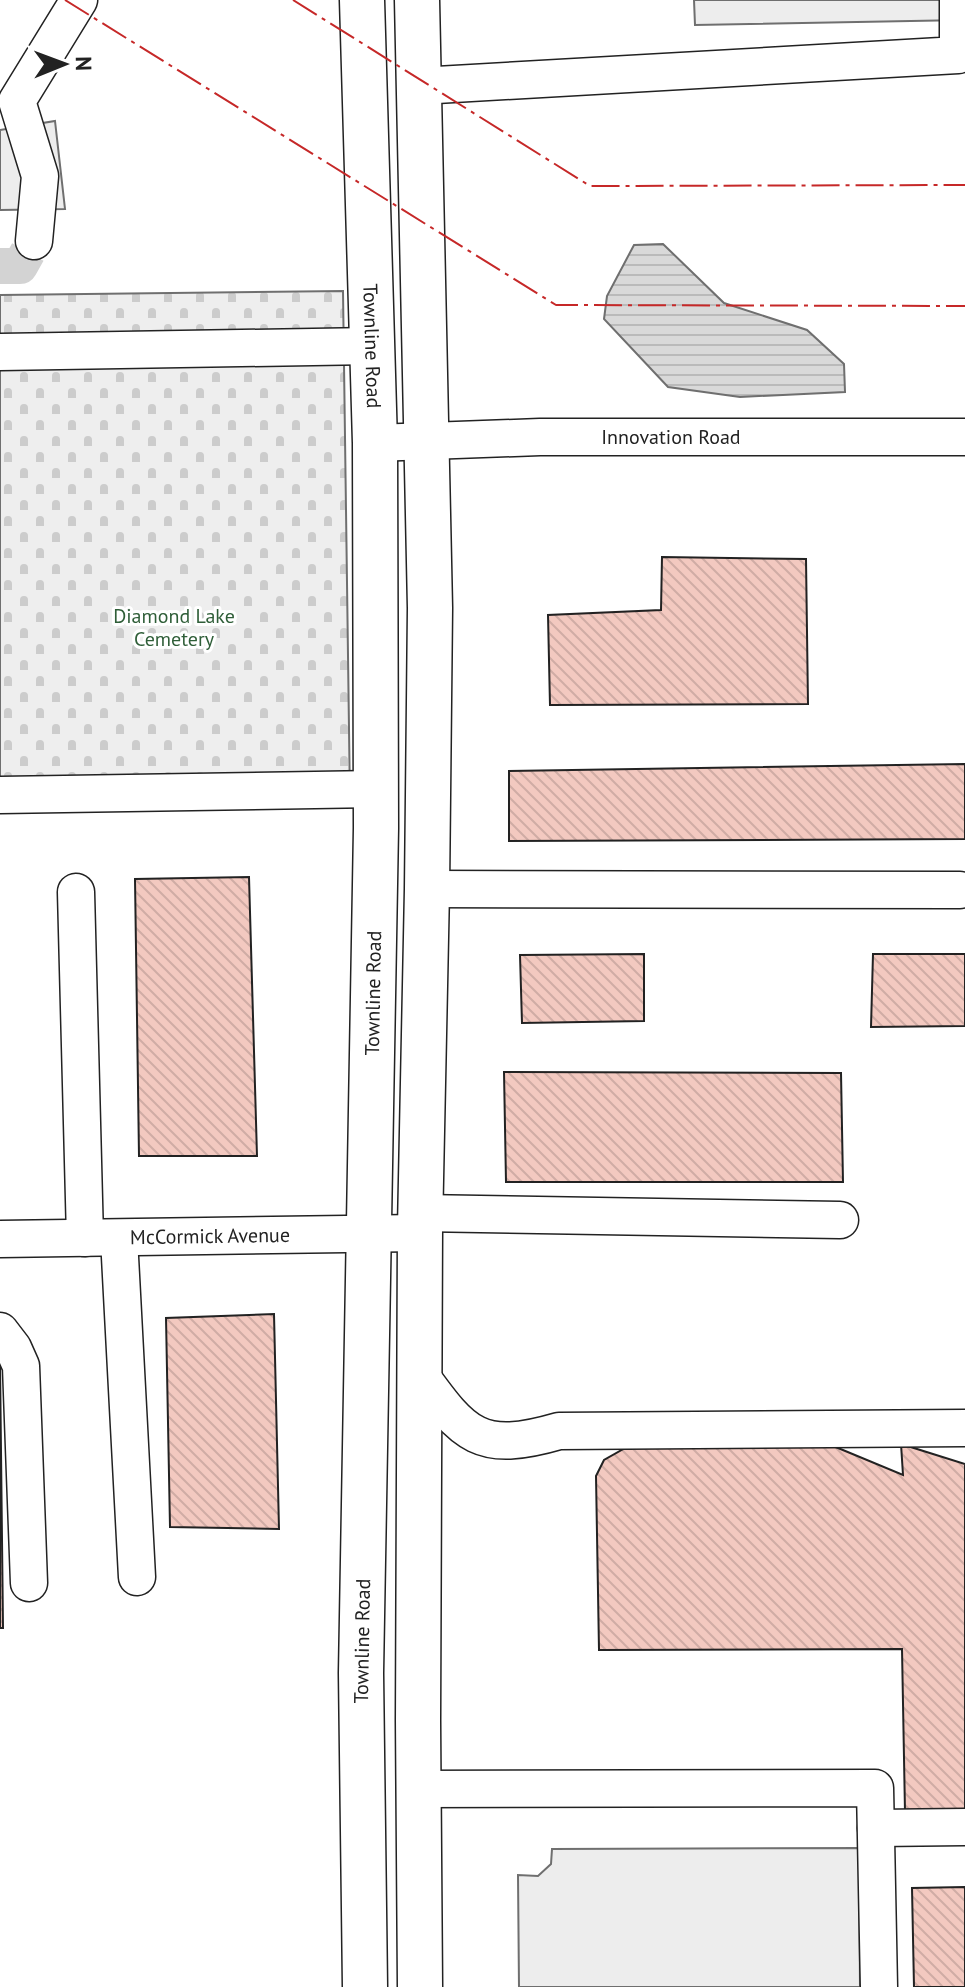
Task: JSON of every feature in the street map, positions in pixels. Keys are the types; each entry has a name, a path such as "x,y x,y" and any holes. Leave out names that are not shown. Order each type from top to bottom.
{"main road":[{"name":"Townline Road","path":"362,0 375,443 376,789 361,1673 365,1987"},
{"path":"417,0 430,624 420,1223 420,1987"}],"street":[{"path":"34,241 40,176 11,116 17,101 79,0"},
{"path":"419,86 961,55 958,0"},
{"path":"0,352 372,346"},
{"name":"Innovation Road","path":"375,443 540,437 965,437"},
{"path":"0,795 376,789"},
{"path":"427,889 960,890"},
{"path":"76,892 102,1238 137,1577"},
{"name":"McCormick Avenue","path":"0,1239 370,1234 420,1223 840,1220"},
{"path":"0,1331 13,1348 21,1366 29,1583"},
{"path":"419,1373 448,1414 477,1437 505,1442 559,1431 965,1428"},
{"path":"418,1789 875,1788 879,1987"},
{"path":"876,1828 965,1827"}],"green space":[{"name":"Diamond Lake Cemetery","path":"343,291 350,801 0,805 0,295"}],"shaded area":[{"path":"694,0 965,0 965,20 695,25"},
{"path":"55,121 65,209 0,210 0,130"},
{"path":"663,244 724,303 807,330 844,364 845,392 740,397 668,387 604,319 607,296 634,245"},
{"path":"859,1848 860,1987 519,1987 518,1875 538,1876 551,1864 552,1849"}],"building":[{"path":"662,557 806,559 808,704 550,705 548,615 661,610"},
{"path":"965,764 965,839 509,841 509,771"},
{"path":"249,877 257,1156 139,1156 135,879"},
{"path":"644,954 644,1021 522,1023 520,955"},
{"path":"873,954 965,954 965,1026 871,1027"},
{"path":"504,1072 841,1073 843,1182 506,1182"},
{"path":"274,1314 279,1529 170,1527 166,1318"},
{"path":"0,1363 3,1628 0,1628"},
{"path":"826,1443 903,1475 901,1444 965,1464 965,1811 905,1812 902,1649 599,1650 596,1476 604,1460 627,1447"},
{"path":"965,1887 965,1987 914,1987 912,1888"}],"tunnel":[{"path":"0,266 20,266 34,241"}],"power":[{"path":"65,0 556,305 965,306"},
{"path":"293,0 590,186 965,185"}]}
